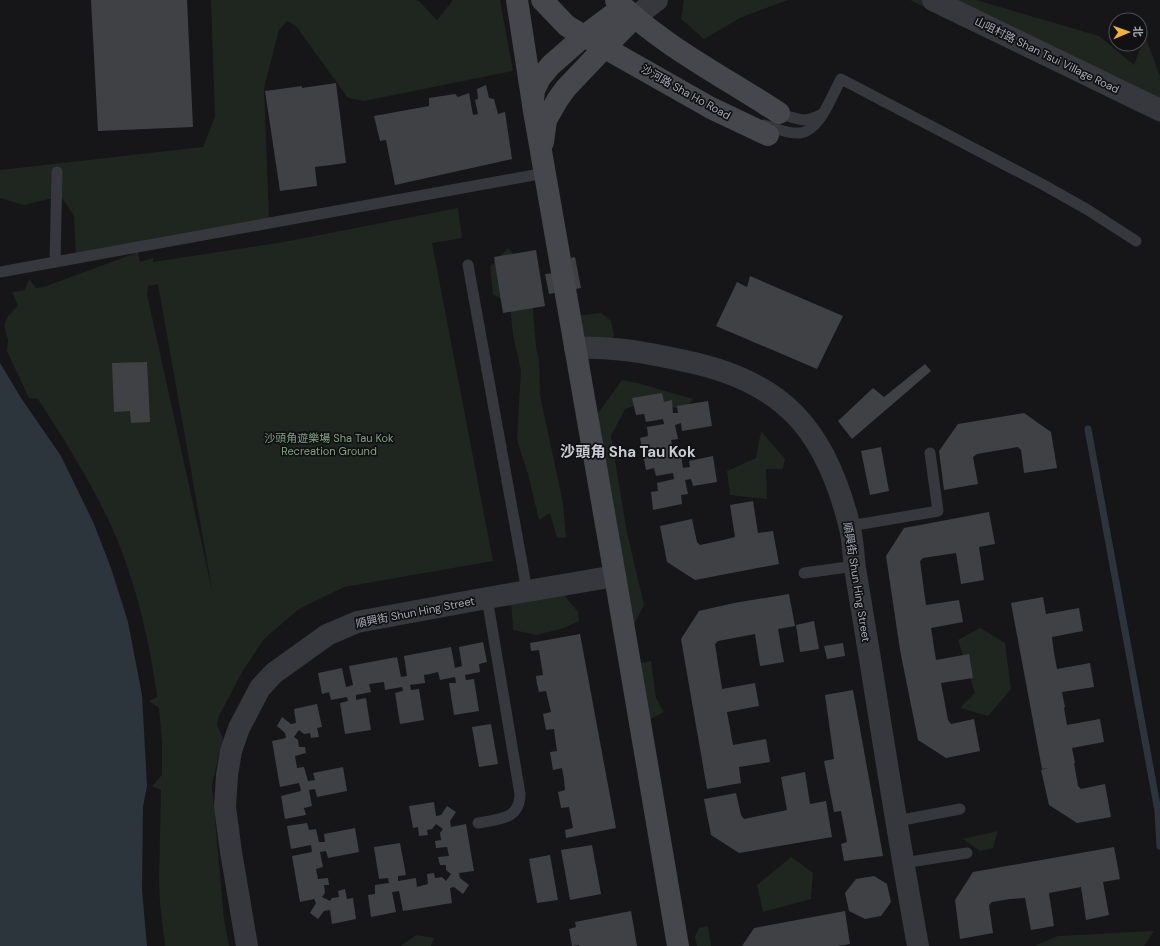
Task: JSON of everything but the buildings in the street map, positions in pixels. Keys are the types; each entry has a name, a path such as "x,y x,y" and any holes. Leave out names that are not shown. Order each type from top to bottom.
{"street":[{"path":"517,0 543,164 678,946"},
{"name":"沙河路 Sha Ho Road","path":"542,0 567,26 711,108 768,135"},
{"path":"534,111 534,90 540,78 551,65 584,36 627,6 657,0"},
{"name":"山咀村路 Shan Tsui Village Road","path":"933,0 1160,110"},
{"path":"543,164 546,120 566,88 605,47 627,6"},
{"path":"627,6 681,51 779,113"},
{"name":"順興街 Shun Hing Street","path":"575,348 612,348 637,351 693,362 738,376 774,396 790,409 802,421 821,448 835,479 850,526 855,566 903,863 918,946"},
{"name":"順興街 Shun Hing Street","path":"247,946 230,852 226,801 227,775 231,751 239,728 260,688 274,673 327,635 357,622 615,576"}],"lane":[{"path":"711,108 792,133 801,133 809,130 816,124 841,79 1042,184 1088,210 1136,241"},
{"path":"779,113 802,120 813,119 822,114"},
{"path":"0,272 543,164"},
{"path":"55,262 57,172"},
{"path":"468,265 527,591"},
{"path":"850,526 938,511 930,454"},
{"path":"804,573 855,566"},
{"path":"478,823 511,815 517,809 520,802 520,794 487,598"},
{"path":"897,821 960,809"},
{"path":"903,863 967,853"}],"green space":[{"name":"沙頭角遊樂場 Sha Tau Kok Recreation Ground","path":"211,0 415,0 419,1 437,20 453,0 500,0 513,71 364,101 348,98 296,26 287,21 279,30 264,88 269,219 138,252 140,262 153,258 153,262 284,242 458,208 462,238 432,243 493,561 344,587 299,609 264,639 242,672 219,716 217,725 223,738 212,785 224,919 229,946 165,946 159,880 161,790 152,786 162,775 162,742 159,708 149,701 157,697 145,629 133,583 108,519 84,473 38,399 29,398 7,351 8,340 4,326 8,316 18,306 12,292 25,290 29,279 36,288 44,287 136,253 76,254 74,216 61,196 24,205 0,198 0,170 203,147 215,117","holes":["158,284 213,595 147,294 148,286"]},
{"path":"684,0 788,0 742,17 704,39 681,19"},
{"path":"910,0 976,0 1099,36 1108,43 1108,52 1118,52 1134,65 1139,52 1148,52 1148,44 1160,76 1160,123"},
{"path":"508,248 530,272 536,347 539,360 540,395 563,503 566,537 557,538 550,513 539,520 528,474 517,440 521,370 513,335 510,305 493,294 490,267"},
{"path":"601,313 611,321 614,336 600,352 560,318"},
{"path":"622,380 693,399 685,410 648,401 625,409 611,436 627,533 644,605 630,632 594,419"},
{"path":"761,431 785,459 783,469 766,469 767,499 730,495 727,471 756,458"},
{"path":"560,590 578,612 579,621 564,628 537,635 513,630 511,600"},
{"path":"980,628 1005,643 1011,689 988,716 960,708 975,693 958,640"},
{"path":"651,661 656,698 664,712 645,722 636,664"},
{"path":"998,831 993,848 980,851 963,839"},
{"path":"791,857 813,873 811,899 763,912 757,885"},
{"path":"708,926 711,946 697,946 695,936 699,928"},
{"path":"1154,931 1144,946 1034,946 1058,936"},
{"path":"416,935 434,938 431,946 401,946"}],"shaded area":[{"path":"0,363 21,398 61,456 94,524 111,568 128,622 142,695 147,786 143,807 142,890 147,946 0,946"}],"waterway":[{"path":"1088,429 1158,811 1160,846"}],"district":[{"name":"沙頭角 Sha Tau Kok","path":"628,452"}]}
